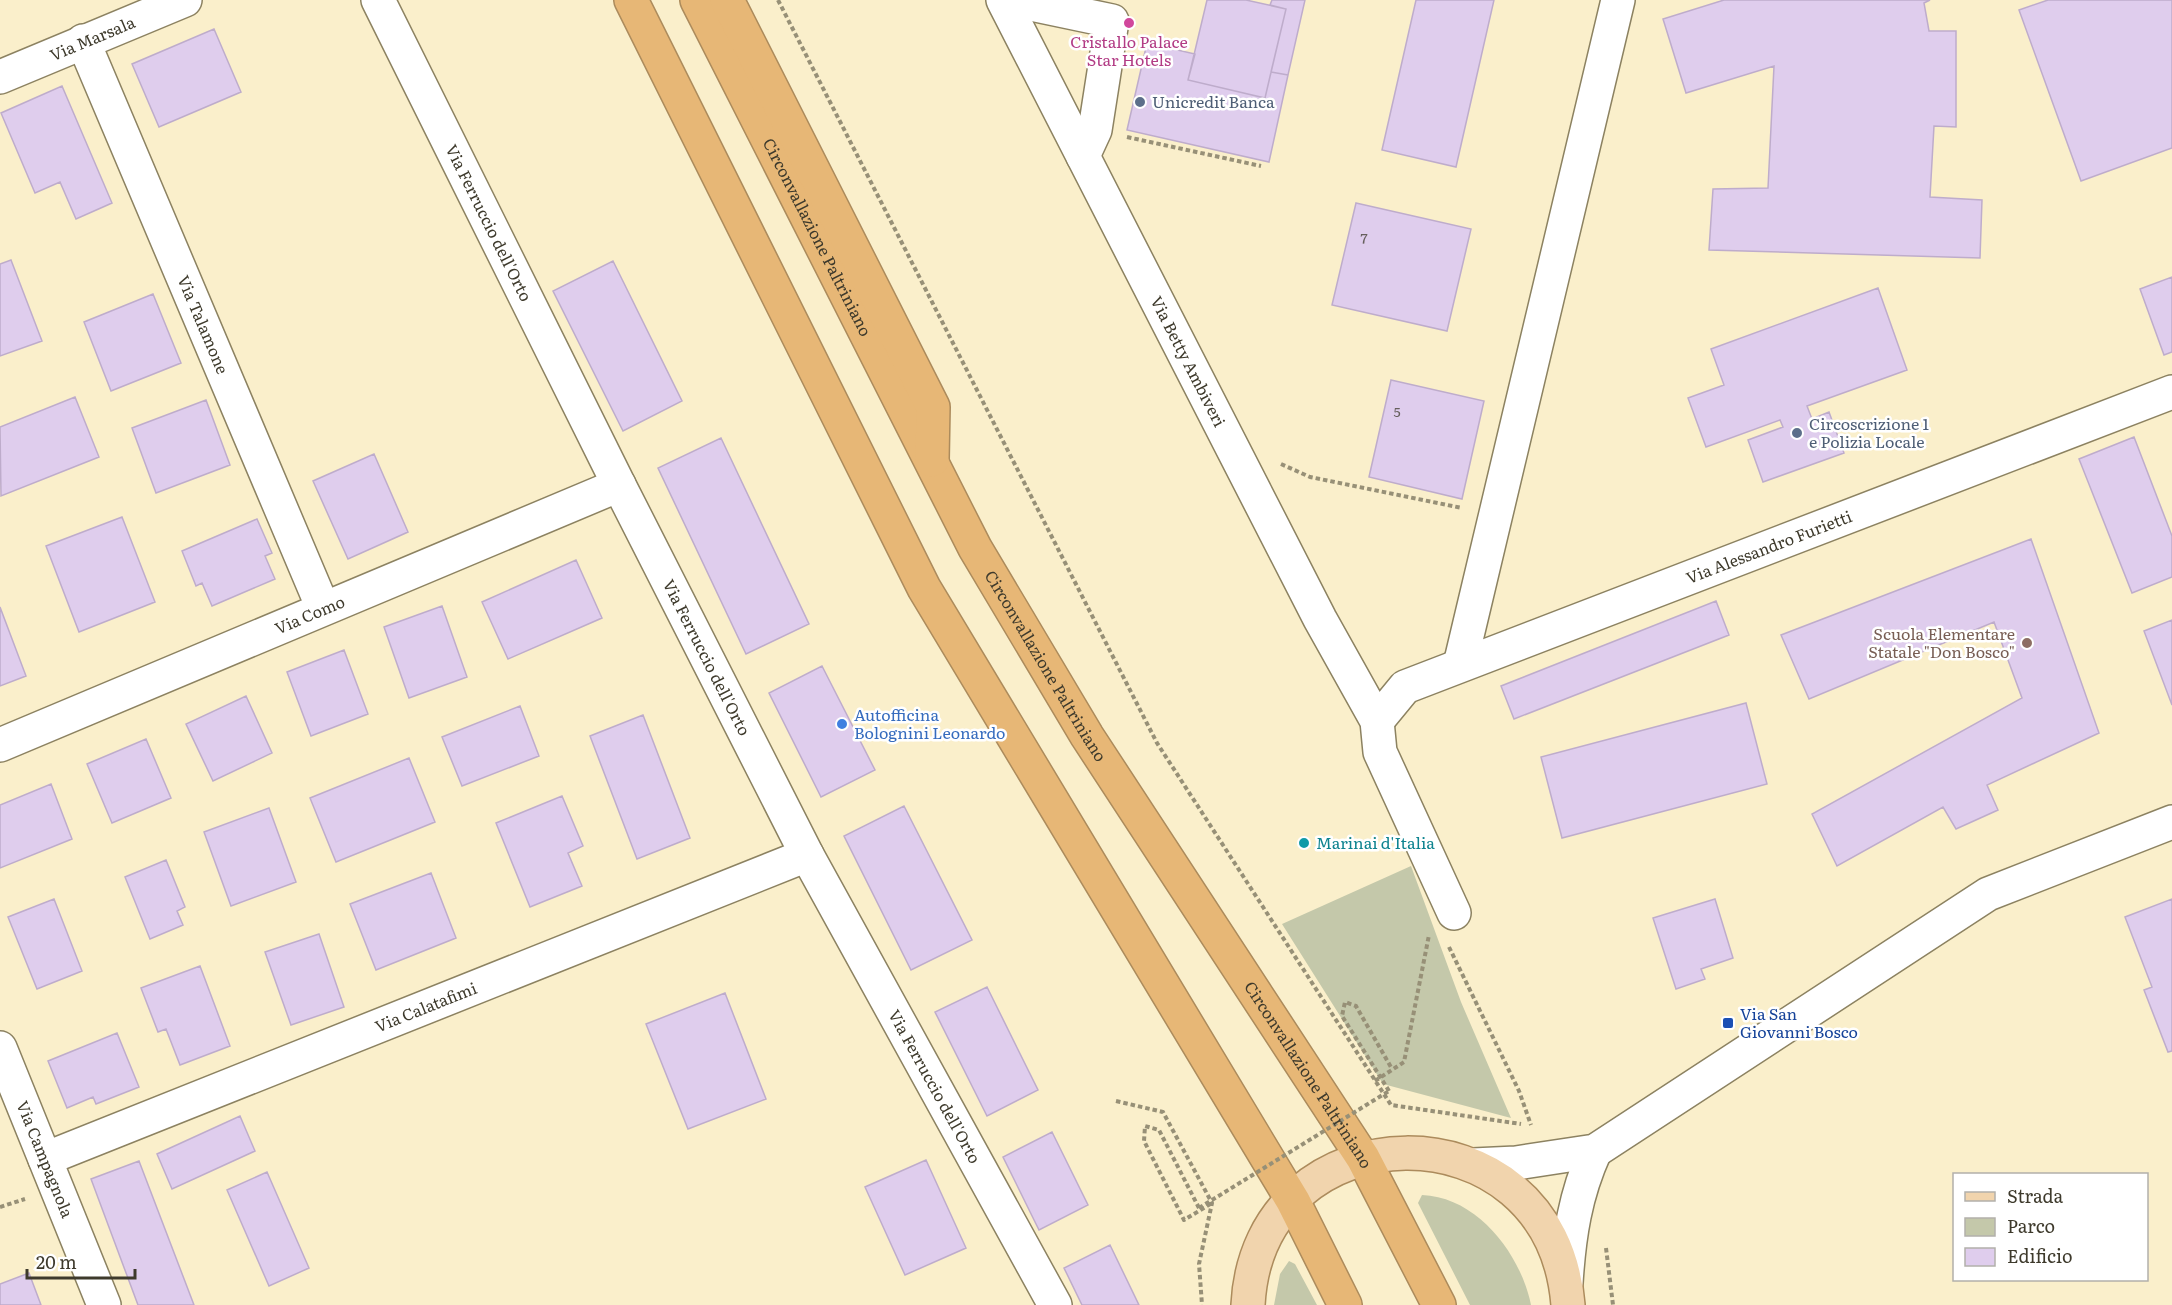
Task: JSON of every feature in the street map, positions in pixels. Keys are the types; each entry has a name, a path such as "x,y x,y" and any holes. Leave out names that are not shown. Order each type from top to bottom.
{"highway":[{"path":"631,0 924,588 1293,1201 1345,1305"},
{"name":"Circonvallazione Paltriniano","path":"697,0 975,548 1088,736 1363,1158 1439,1305"},
{"path":"727,0 933,407 932,464"}],"main road":[{"path":"1248,1305 1252,1278 1263,1245 1293,1201 1324,1175 1363,1158 1389,1153 1423,1152 1473,1165 1500,1180 1534,1213 1554,1246 1567,1294"}],"street":[{"name":"Via Marsala","path":"0,77 185,0"},
{"name":"Via Ferruccio dell'Orto","path":"378,0 619,485 807,855 1055,1305"},
{"name":"Via Betty Ambiveri","path":"1003,0 1089,143 1320,619 1377,721"},
{"path":"1012,0 1112,21 1089,143"},
{"path":"1460,665 1618,0"},
{"name":"Via Talamone","path":"82,41 323,608"},
{"name":"Via Alessandro Furietti","path":"1377,721 1405,687 2172,392"},
{"name":"Via Como","path":"0,745 619,485"},
{"path":"1377,721 1380,752 1444,926"},
{"path":"1473,1165 1516,1163 1595,1151 1988,894 2172,822"},
{"name":"Via Calatafimi","path":"45,1159 807,855"},
{"name":"Via Campagnola","path":"1,1054 104,1305"},
{"path":"1567,1294 1569,1234 1574,1208 1582,1179 1595,1151"}],"path":[{"path":"778,0 1157,743 1391,1105 1532,1126 1519,1091 1444,926"},
{"path":"1089,143 1262,166"},
{"path":"1279,464 1310,477 1496,514"},
{"path":"1375,1081 1404,1062 1444,926"},
{"path":"1212,1203 1184,1220 1144,1141 1145,1126 1159,1130 1199,1208 1389,1091 1341,1016 1345,1002 1356,1006 1392,1070"},
{"path":"1116,1101 1163,1112 1212,1203 1199,1264 1202,1305"}],"green space":[{"path":"1411,866 1461,1002 1511,1118 1383,1084 1282,924"},
{"path":"1422,1195 1442,1198 1461,1206 1494,1232 1518,1267 1531,1305 1470,1305 1418,1203"},
{"path":"1289,1261 1295,1264 1317,1305 1274,1305 1280,1274"}],"building":[{"path":"1207,0 1246,0 1286,9 1265,98 1188,80"},
{"path":"1272,0 1305,0 1288,75 1271,72 1286,9 1270,5"},
{"path":"1416,0 1494,0 1456,167 1382,150"},
{"path":"1724,0 1930,0 1924,3 1929,31 1956,31 1956,127 1934,126 1930,197 1982,200 1980,258 1709,250 1713,189 1768,188 1774,66 1686,93 1663,19"},
{"path":"2048,0 2172,0 2172,148 2081,181 2019,10"},
{"path":"214,29 241,92 159,127 132,64"},
{"path":"1147,43 1195,54 1188,80 1265,98 1271,72 1288,75 1269,162 1127,130"},
{"path":"62,86 112,203 76,219 60,182 35,193 1,113"},
{"path":"1356,203 1471,229 1447,331 1332,305"},
{"path":"11,260 42,341 0,356 0,264"},
{"path":"613,261 682,401 623,431 553,291"},
{"path":"2172,277 2172,352 2164,355 2140,289"},
{"path":"1878,288 1907,370 1807,406 1812,419 1829,412 1844,453 1763,482 1748,440 1783,427 1780,420 1706,447 1688,398 1724,385 1711,349"},
{"path":"153,294 181,363 111,391 84,322"},
{"path":"1391,380 1484,401 1462,499 1369,477"},
{"path":"75,397 99,457 1,496 0,427"},
{"path":"206,400 230,465 156,493 132,428"},
{"path":"2134,437 2172,536 2172,577 2132,593 2079,459"},
{"path":"721,438 809,624 746,654 658,468"},
{"path":"374,454 408,532 348,559 313,481"},
{"path":"122,517 155,602 79,632 46,546"},
{"path":"257,519 272,553 265,556 275,579 212,606 202,583 196,586 182,551"},
{"path":"2031,539 2099,733 1987,785 1998,810 1956,829 1943,807 1837,866 1812,814 2022,698 1994,622 1809,699 1781,635"},
{"path":"576,560 602,618 508,659 482,602"},
{"path":"1716,601 1729,635 1514,719 1501,686"},
{"path":"442,606 467,677 409,698 384,627"},
{"path":"0,607 26,676 0,686"},
{"path":"2172,620 2172,705 2144,631"},
{"path":"344,650 368,714 311,736 287,672"},
{"path":"822,666 875,770 821,797 769,693"},
{"path":"246,696 272,753 213,781 186,724"},
{"path":"1746,703 1767,784 1562,838 1541,757"},
{"path":"520,706 539,756 462,786 442,737"},
{"path":"643,715 690,838 637,859 590,736"},
{"path":"146,739 171,798 112,823 87,764"},
{"path":"409,758 435,822 336,862 310,798"},
{"path":"51,784 72,839 0,868 0,805"},
{"path":"562,796 583,846 568,853 582,886 530,907 496,823"},
{"path":"904,806 972,940 911,970 844,836"},
{"path":"269,808 296,882 231,906 204,832"},
{"path":"166,860 185,907 177,911 183,925 150,939 125,877"},
{"path":"431,873 456,938 376,970 350,904"},
{"path":"54,899 82,971 37,989 8,917"},
{"path":"1715,899 1733,958 1701,969 1705,979 1676,989 1653,918"},
{"path":"2172,899 2172,1051 2168,1052 2144,990 2152,987 2125,917"},
{"path":"319,934 344,1007 291,1025 265,952"},
{"path":"200,966 230,1046 180,1065 166,1029 158,1032 141,988"},
{"path":"987,987 1038,1090 987,1116 935,1012"},
{"path":"725,993 766,1099 688,1129 646,1024"},
{"path":"117,1033 139,1087 96,1104 93,1097 67,1108 48,1061"},
{"path":"240,1116 255,1151 172,1189 157,1154"},
{"path":"1052,1132 1088,1205 1039,1230 1003,1157"},
{"path":"926,1160 966,1248 905,1275 865,1187"},
{"path":"139,1161 194,1305 138,1305 91,1179"},
{"path":"267,1172 309,1268 269,1286 227,1190"},
{"path":"1110,1245 1139,1305 1082,1305 1064,1268"},
{"path":"29,1273 41,1305 0,1305 0,1284"}],"place":[{"name":"Cristallo Palace Star Hotels","path":"1129,23"},
{"name":"Unicredit Banca","path":"1140,102"},
{"name":"Circoscrizione 1 e Polizia Locale","path":"1797,433"},
{"name":"Scuola Elementare Statale \"Don Bosco\"","path":"2027,643"},
{"name":"Autofficina Bolognini Leonardo","path":"842,724"},
{"name":"Marinai d'Italia","path":"1304,843"},
{"name":"Via San Giovanni Bosco","path":"1728,1023"}]}
